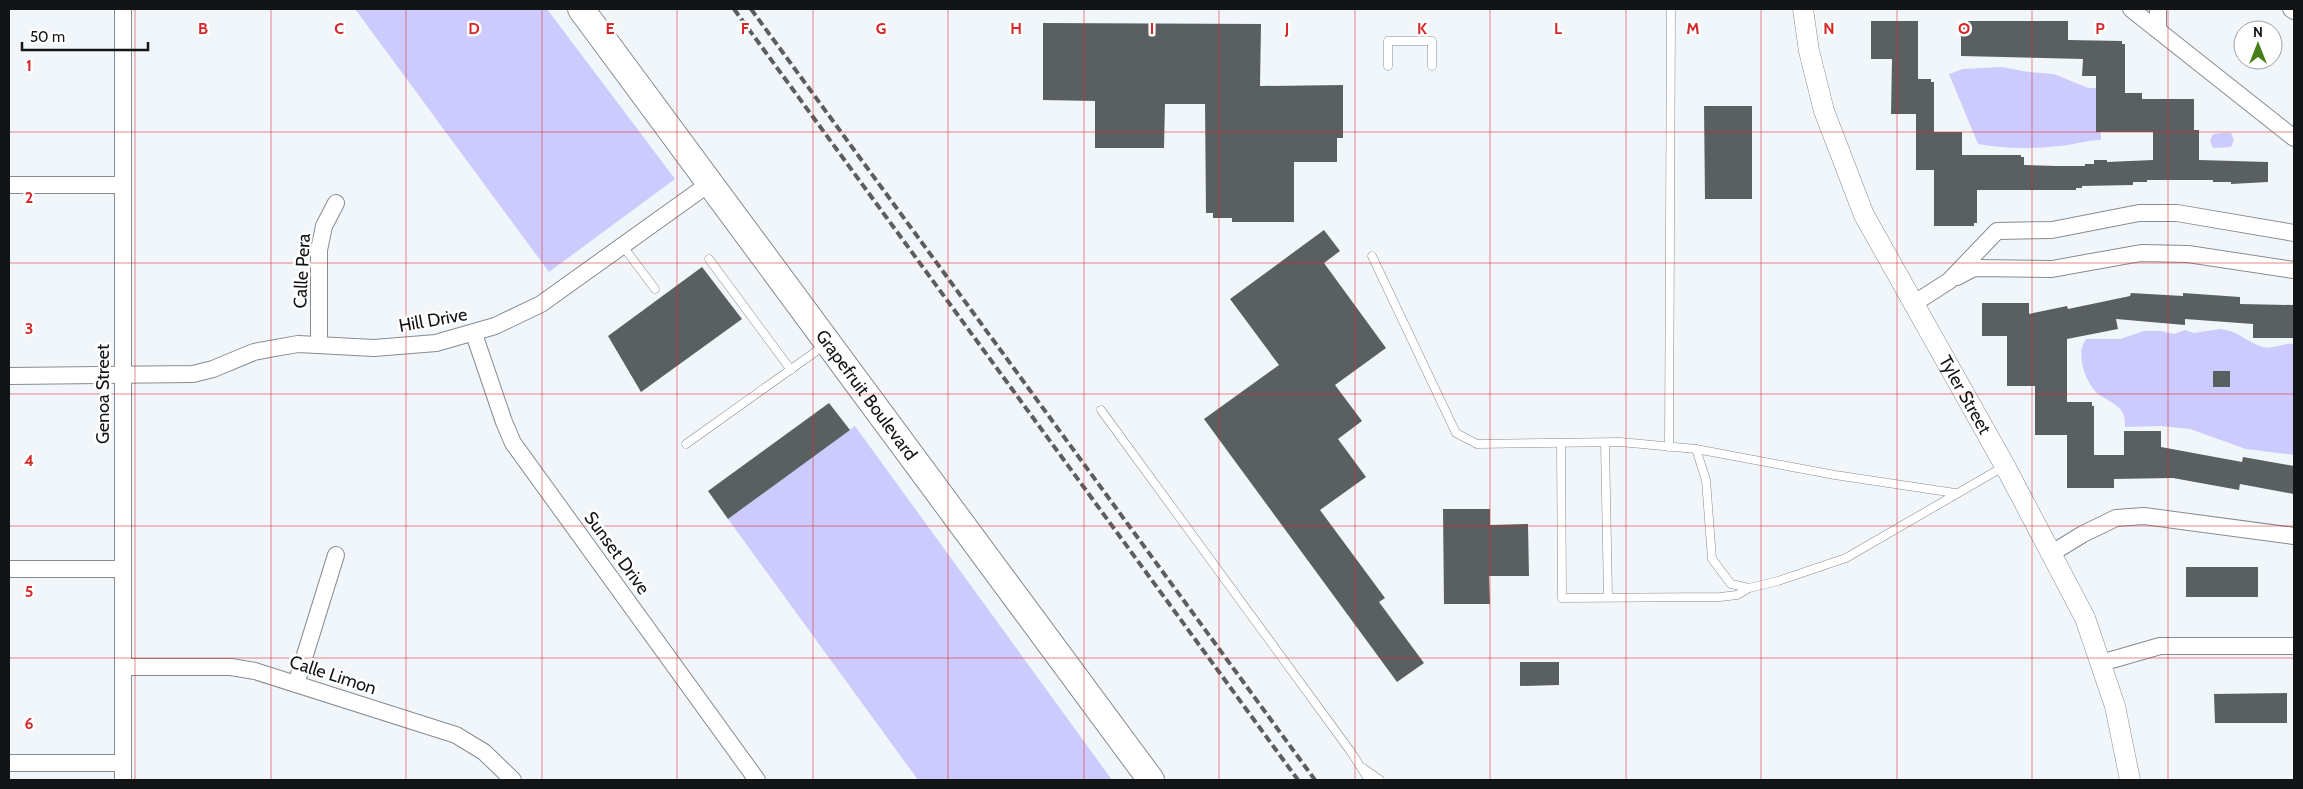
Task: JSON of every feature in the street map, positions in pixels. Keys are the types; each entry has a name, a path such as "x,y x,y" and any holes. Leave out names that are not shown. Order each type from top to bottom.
{"main road":[{"name":"Grapefruit Boulevard","path":"581,9 1151,780"}],"street":[{"name":"Genoa Street","path":"122,9 122,780"},
{"name":"Tyler Street","path":"1803,9 1811,59 1824,111 1864,215 2005,466 2085,618 2115,706 2130,780"},
{"path":"2132,9 2294,138"},
{"path":"2158,9 2158,30"},
{"name":"Hill Drive","path":"9,376 193,374 213,369 254,352 298,344 374,348 436,343 474,334 518,316 541,304 710,183"},
{"path":"9,185 122,185"},
{"name":"Calle Pera","path":"320,345 319,250 324,226 336,203"},
{"path":"1949,281 1997,231 2052,230 2139,214 2177,213 2294,233"},
{"path":"1913,304 1949,281 1974,268 2052,269 2141,253 2188,254 2294,270"},
{"name":"Sunset Drive","path":"474,334 513,443 757,780"},
{"path":"2052,553 2083,534 2116,518 2154,518 2294,536"},
{"path":"296,684 336,555"},
{"path":"9,569 122,569"},
{"path":"2100,662 2160,646 2294,646"},
{"name":"Calle Limon","path":"122,667 231,667 255,671 456,735 484,752 513,780"},
{"path":"9,763 122,763"}],"lane":[{"path":"1669,446 1671,9"},
{"path":"1388,66 1388,41 1432,41 1432,66"},
{"path":"622,246 655,289"},
{"path":"1372,256 1456,433 1476,444 1606,443 1669,446 1696,449 1835,475 1955,493"},
{"path":"709,260 791,370"},
{"path":"686,444 828,343"},
{"path":"1101,410 1361,766 1369,780"},
{"path":"1561,443 1562,598 1720,597 1737,595 1749,588 1778,582 1846,558 1955,493 2005,466"},
{"path":"1606,443 1608,598"},
{"path":"1696,449 1706,480 1712,559 1731,584 1749,588"},
{"path":"1361,766 1380,780"}],"shaded area":[{"path":"355,9 547,9 675,179 549,272"},
{"path":"2001,67 2054,74 2088,88 2100,88 2101,140 2028,148 2008,148 1978,144 1949,74 1963,69"},
{"path":"2231,133 2234,140 2231,147 2213,148 2210,141 2213,134"},
{"path":"2220,329 2238,334 2267,348 2294,344 2294,455 2246,449 2190,429 2161,426 2125,427 2122,411 2115,404 2097,393 2085,375 2081,352 2086,339 2120,339 2144,331 2161,331 2174,334 2185,330 2194,333"},
{"path":"855,426 1112,780 918,780 728,519"}],"building":[{"path":"1871,21 1918,21 1918,79 1931,79 1931,82 1934,82 1934,132 1962,132 1962,155 2021,155 2021,157 2024,157 2024,165 2056,166 2085,166 2085,164 2094,164 2094,160 2107,160 2107,162 2153,160 2153,132 2096,132 2096,76 2082,76 2083,59 1961,56 1961,21 2068,21 2068,40 2122,41 2122,44 2125,44 2125,93 2142,93 2142,99 2194,99 2194,130 2199,130 2199,160 2268,162 2268,182 2231,184 2231,182 2213,182 2213,180 2147,180 2147,182 2133,182 2133,185 2082,186 2082,188 2076,188 2076,190 1977,190 1977,223 1974,223 1974,226 1934,226 1934,170 1916,170 1916,114 1891,114 1892,59 1871,59"},
{"path":"1043,23 1261,24 1260,86 1343,85 1343,138 1337,138 1337,162 1294,162 1294,222 1232,222 1232,218 1213,218 1213,213 1206,213 1205,104 1165,104 1164,148 1095,148 1095,101 1043,100"},
{"path":"1704,106 1752,106 1752,199 1705,199"},
{"path":"1324,230 1340,251 1324,263 1386,348 1335,385 1362,421 1338,439 1366,477 1320,510 1385,598 1379,602 1424,663 1397,682 1204,419 1279,365 1230,299"},
{"path":"702,267 742,319 641,392 608,336"},
{"path":"2131,293 2183,296 2183,293 2240,297 2240,304 2294,305 2294,338 2253,338 2253,324 2185,319 2185,325 2116,319 2118,329 2067,339 2067,402 2092,402 2092,406 2094,406 2094,455 2124,455 2124,431 2161,431 2161,447 2242,462 2243,457 2294,466 2294,494 2240,484 2239,490 2173,478 2114,479 2114,488 2067,488 2067,435 2035,435 2035,386 2007,386 2007,336 1982,336 1982,303 2029,303 2029,314 2067,306 2068,309 2130,296"},
{"path":"2213,371 2230,371 2230,387 2213,387"},
{"path":"829,403 850,430 728,519 708,491"},
{"path":"1443,509 1490,509 1490,525 1528,524 1529,576 1489,576 1490,604 1444,604"},
{"path":"2186,567 2258,567 2258,597 2186,597"},
{"path":"1520,662 1559,662 1559,685 1520,686"},
{"path":"2287,693 2287,723 2215,723 2214,694"}],"railway":[{"path":"734,9 1298,780"},
{"path":"751,9 1315,780"}]}
